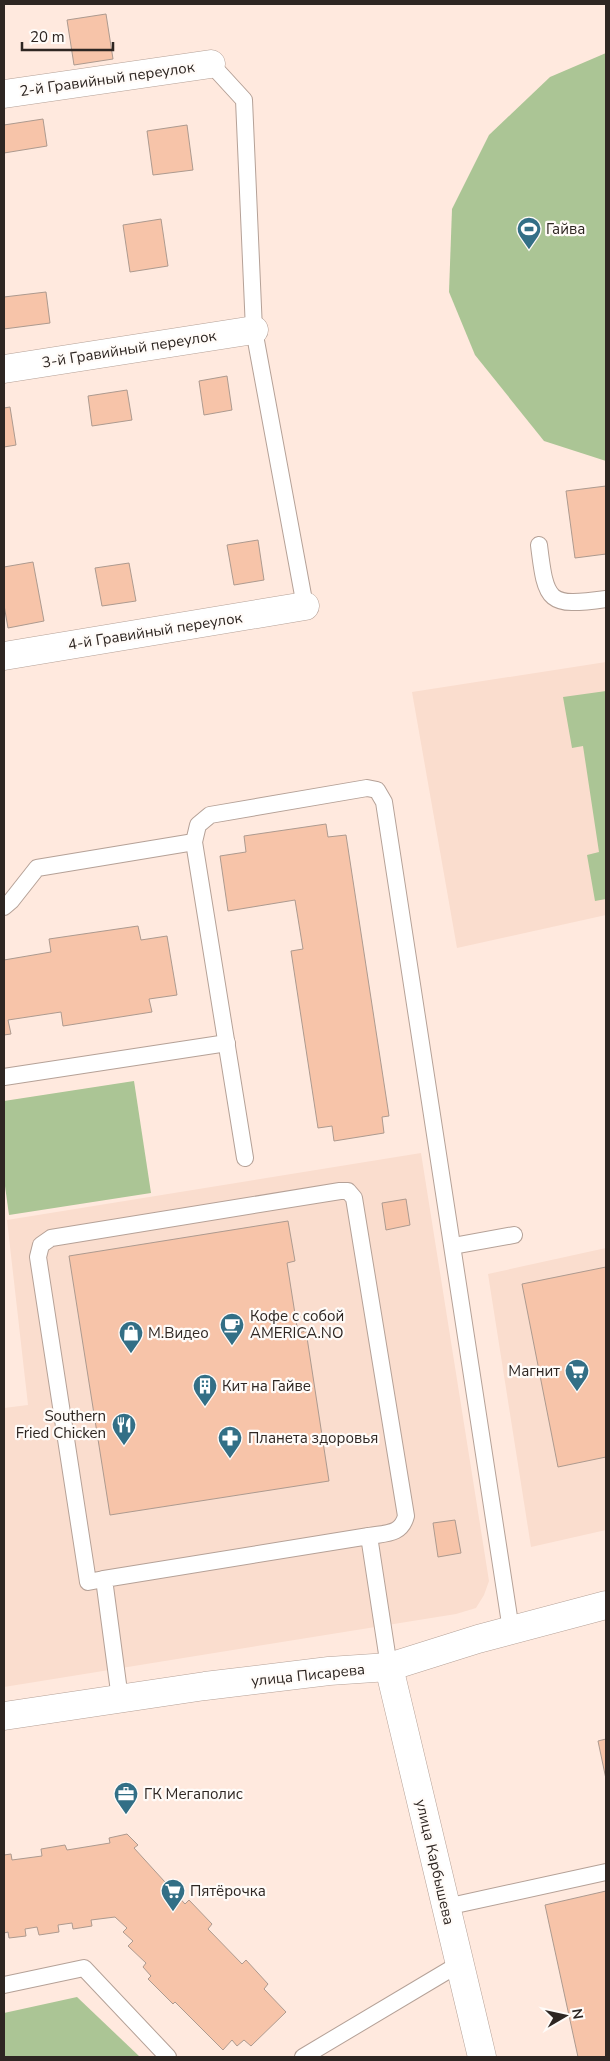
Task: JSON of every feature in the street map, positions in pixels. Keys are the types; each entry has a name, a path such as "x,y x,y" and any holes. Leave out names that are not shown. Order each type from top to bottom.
{"street":[{"name":"2-й Гравийный переулок","path":"4,94 211,64"},
{"name":"3-й Гравийный переулок","path":"4,369 254,330"},
{"name":"4-й Гравийный переулок","path":"4,656 305,606"},
{"name":"улица Писарева","path":"4,1716 329,1671 389,1667 511,1630 606,1606"},
{"name":"улица Карбышева","path":"389,1667 482,2057"}],"lane":[{"path":"211,64 244,100 254,330 305,606"},
{"path":"539,545 543,580 550,595 560,602 574,604 606,599"},
{"path":"245,1158 194,842 198,825 210,815 367,788 377,790 384,802 511,1630"},
{"path":"4,907 37,868 194,842"},
{"path":"4,1077 227,1044"},
{"path":"348,1191 354,1198 406,1516 404,1526 396,1532 369,1536 88,1582 38,1257 42,1245 51,1238 348,1191"},
{"path":"453,1246 514,1236"},
{"path":"369,1536 389,1667"},
{"path":"104,1579 120,1699"},
{"path":"446,1907 606,1872"},
{"path":"303,2057 459,1964"},
{"path":"4,1985 84,1968 168,2057"}],"shaded area":[{"path":"606,662 606,915 457,948 412,692"},
{"path":"421,1153 489,1581 484,1595 476,1608 456,1614 4,1687 4,1408 28,1405 7,1220"},
{"path":"606,1248 606,1530 531,1547 488,1274"}],"green space":[{"name":"Гайва","path":"606,53 606,461 544,441 475,355 449,292 452,209 489,135 550,77"},
{"path":"606,691 606,899 595,901 587,855 599,852 583,746 572,748 563,697"},
{"path":"134,1081 151,1193 9,1215 4,1179 4,1101"},
{"path":"77,1997 140,2057 4,2057 4,2013"}],"building":[{"path":"106,14 113,59 74,65 67,20"},
{"path":"43,119 47,146 4,153 4,125"},
{"path":"187,125 193,170 153,175 147,131"},
{"path":"161,219 168,266 130,272 123,225"},
{"path":"46,292 50,323 4,329 4,297"},
{"path":"227,376 232,410 204,415 199,381"},
{"path":"127,390 132,420 92,426 88,396"},
{"path":"10,407 16,445 4,447 4,408"},
{"path":"606,486 606,554 575,558 566,491"},
{"path":"258,540 264,580 234,585 227,545"},
{"path":"33,562 44,621 8,628 4,605 4,567"},
{"path":"129,563 136,601 102,606 95,568"},
{"path":"326,824 328,837 346,835 389,1116 382,1117 384,1133 334,1141 332,1126 318,1128 291,951 303,949 295,900 228,911 220,856 246,852 244,836"},
{"path":"138,926 141,940 167,936 177,995 149,999 152,1012 63,1026 61,1012 8,1020 11,1034 4,1035 4,960 51,952 49,939"},
{"path":"406,1199 410,1225 386,1230 382,1203"},
{"name":"Кит на Гайве","path":"288,1221 295,1261 287,1263 298,1333 306,1331 329,1481 110,1515 69,1256"},
{"path":"606,1267 606,1457 558,1467 522,1284"},
{"path":"455,1520 461,1553 438,1557 433,1523"},
{"path":"606,1739 606,1779 598,1741"},
{"path":"127,1834 138,1845 134,1848 185,1904 189,1900 212,1924 208,1929 242,1964 246,1960 268,1984 264,1989 286,2012 251,2046 244,2040 237,2046 232,2040 223,2050 175,2002 173,2004 148,1979 151,1976 143,1967 146,1963 128,1946 133,1941 123,1932 127,1928 115,1917 91,1920 92,1926 73,1929 72,1923 58,1925 59,1932 39,1935 37,1927 25,1929 26,1936 9,1938 8,1932 4,1933 4,1855 11,1854 12,1860 42,1856 41,1849 65,1845 67,1850 110,1843 109,1838"},
{"path":"606,1891 606,2057 578,2057 545,1905"}],"place":[{"name":"Гайва","path":"529,250"},
{"name":"Кофе с собой AMERICA.NO","path":"232,1346"},
{"name":"М.Видео","path":"131,1354"},
{"name":"Магнит","path":"577,1392"},
{"name":"Кит на Гайве","path":"205,1407"},
{"name":"Southern Fried Chicken","path":"124,1446"},
{"name":"Планета здоровья","path":"230,1459"},
{"name":"ГК Мегаполис","path":"126,1815"},
{"name":"Пятёрочка","path":"173,1912"}]}
